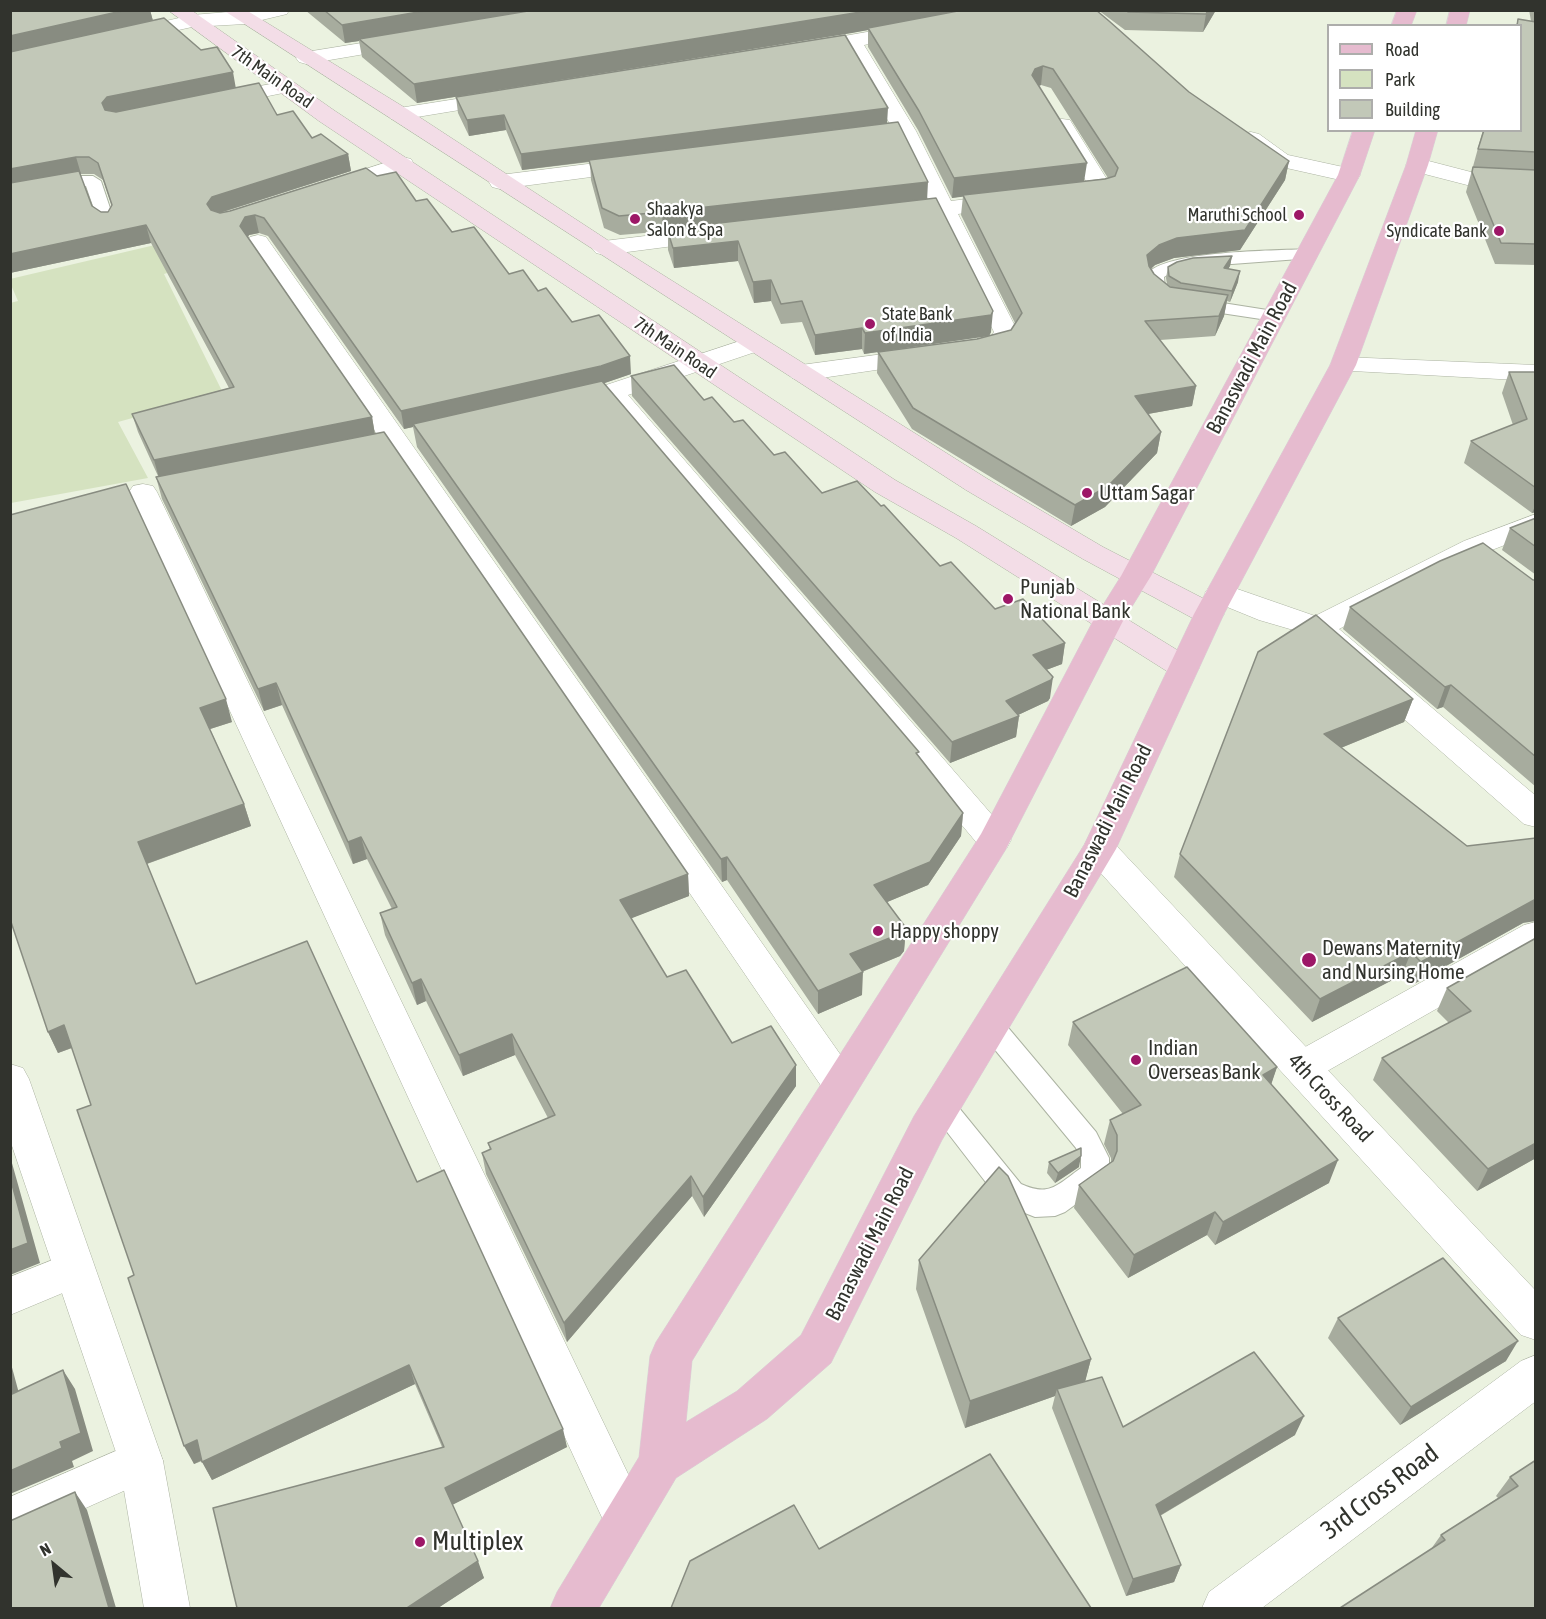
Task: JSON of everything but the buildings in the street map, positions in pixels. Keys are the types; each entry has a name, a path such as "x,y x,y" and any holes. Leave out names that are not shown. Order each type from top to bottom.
{"main road":[{"name":"7th Main Road","path":"238,14 399,114 500,182 976,484 1136,576 1214,603"},
{"name":"7th Main Road","path":"184,16 327,116 885,486 966,532 1184,668"},
{"name":"Banaswadi Main Road","path":"573,1608 660,1463 671,1356 994,840 1108,621 1136,576 1349,175 1363,132"},
{"name":"Banaswadi Main Road","path":"660,1463 752,1405 816,1349 941,1107 1099,849 1214,603 1343,365 1417,165 1426,132"}],"street":[{"path":"113,39 184,16 280,10"},
{"path":"782,52 929,27"},
{"path":"306,58 424,39"},
{"path":"801,373 946,353 999,343 1006,332 905,131 852,41"},
{"path":"198,105 286,87"},
{"path":"399,114 515,95"},
{"path":"1046,196 1102,189 1048,103"},
{"path":"1232,125 1281,159 1349,175"},
{"path":"881,134 905,131"},
{"path":"500,182 655,162"},
{"path":"314,193 402,164"},
{"path":"1417,165 1472,179 1536,182"},
{"path":"874,217 1024,199"},
{"path":"604,248 733,233"},
{"path":"258,242 841,1085"},
{"path":"543,408 611,392 755,344"},
{"path":"1343,365 1536,373"},
{"path":"611,392 994,840"},
{"path":"143,492 626,1519"},
{"path":"1317,627 1474,547 1536,523"},
{"path":"1474,547 1500,567"},
{"path":"1214,603 1270,613 1317,627 1536,815"},
{"name":"4th Cross Road","path":"1099,849 1536,1321"},
{"path":"1302,1066 1536,935"},
{"path":"10,1079 16,1120 75,1269 141,1461 167,1608"},
{"path":"10,1296 75,1269"},
{"name":"3rd Cross Road","path":"1225,1608 1536,1375"},
{"path":"10,1520 141,1461"}],"lane":[{"path":"10,194 81,180 93,182 107,223"},
{"path":"1274,316 1174,301 1161,295 1156,289 1155,275 1167,267 1191,262 1307,254"},
{"path":"941,1107 1011,1193 1035,1204 1055,1203 1095,1174 1095,1158 1086,1140 991,1026"}],"green space":[{"path":"189,237 206,261 164,274 223,393 118,422 148,478 11,503 10,303 18,301 10,279"}],"place":[{"name":"Maruthi School","path":"1299,215"},
{"name":"Shaakya Salon & Spa","path":"635,219"},
{"name":"Syndicate Bank","path":"1499,231"},
{"name":"State Bank of India","path":"870,324"},
{"name":"Uttam Sagar","path":"1087,493"},
{"name":"Punjab National Bank","path":"1008,599"},
{"name":"Happy shoppy","path":"878,931"},
{"name":"Dewans Maternity and Nursing Home","path":"1309,960"},
{"name":"Indian Overseas Bank","path":"1136,1060"},
{"name":"Multiplex","path":"420,1542"}]}
